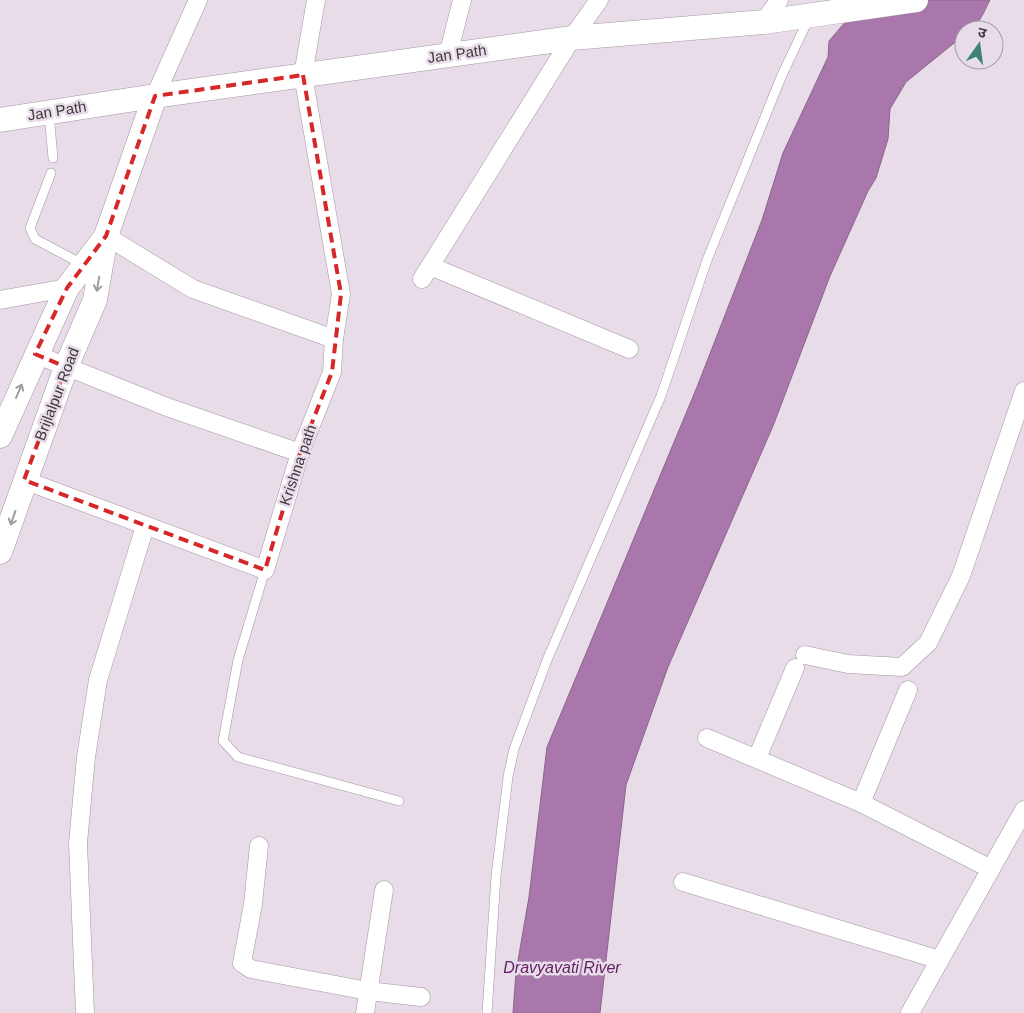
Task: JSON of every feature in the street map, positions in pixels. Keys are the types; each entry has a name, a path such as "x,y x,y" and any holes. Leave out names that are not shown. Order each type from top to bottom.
{"street":[{"path":"155,96 198,0"},
{"name":"Krishna path","path":"265,570 300,453 332,372 334,340 341,294 304,75 316,0"},
{"path":"448,55 462,0"},
{"path":"599,0 572,38 426,272 629,349"},
{"path":"764,22 779,0"},
{"name":"Jan Path","path":"0,120 155,96 572,38 764,22 858,6 916,0"},
{"name":"Brijlalpur Road","path":"0,552 24,480 66,367 95,300 106,236 155,96"},
{"path":"106,236 193,289 334,340"},
{"name":"Brijlalpur Road","path":"0,436 35,354 67,288 106,236"},
{"path":"0,300 67,288"},
{"path":"35,354 167,407 300,453"},
{"path":"757,758 800,662 902,667 928,643 961,576 1024,391"},
{"path":"24,480 265,570"},
{"path":"85,1013 78,843 86,757 98,680 145,526"},
{"path":"861,803 908,690"},
{"path":"707,738 861,803 992,869"},
{"path":"910,1013 1024,810"},
{"path":"259,846 253,904 242,963 251,969 368,991 421,997"},
{"path":"683,882 940,960"},
{"path":"365,1013 384,890"}],"lane":[{"path":"487,1013 496,876 508,777 514,749 547,660 661,396 707,260 782,75 810,15"},
{"path":"49,113 53,158"},
{"path":"51,172 30,228 32,235 35,239 84,265"},
{"name":"Krishna path","path":"265,570 238,660 223,741 238,758 399,801"}],"highlighted area":[{"path":"303,75 341,294 332,372 300,453 265,570 24,480 66,367 35,354 67,288 106,236 155,96"}],"water":[{"name":"Dravyavati River","path":"864,0 990,0 979,20 954,20 954,43 906,82 890,109 888,139 876,178 868,191 830,276 773,426 668,667 626,785 600,1013 513,1013 516,972 529,897 547,747 697,387 762,220 783,153 828,57 829,41"}]}
